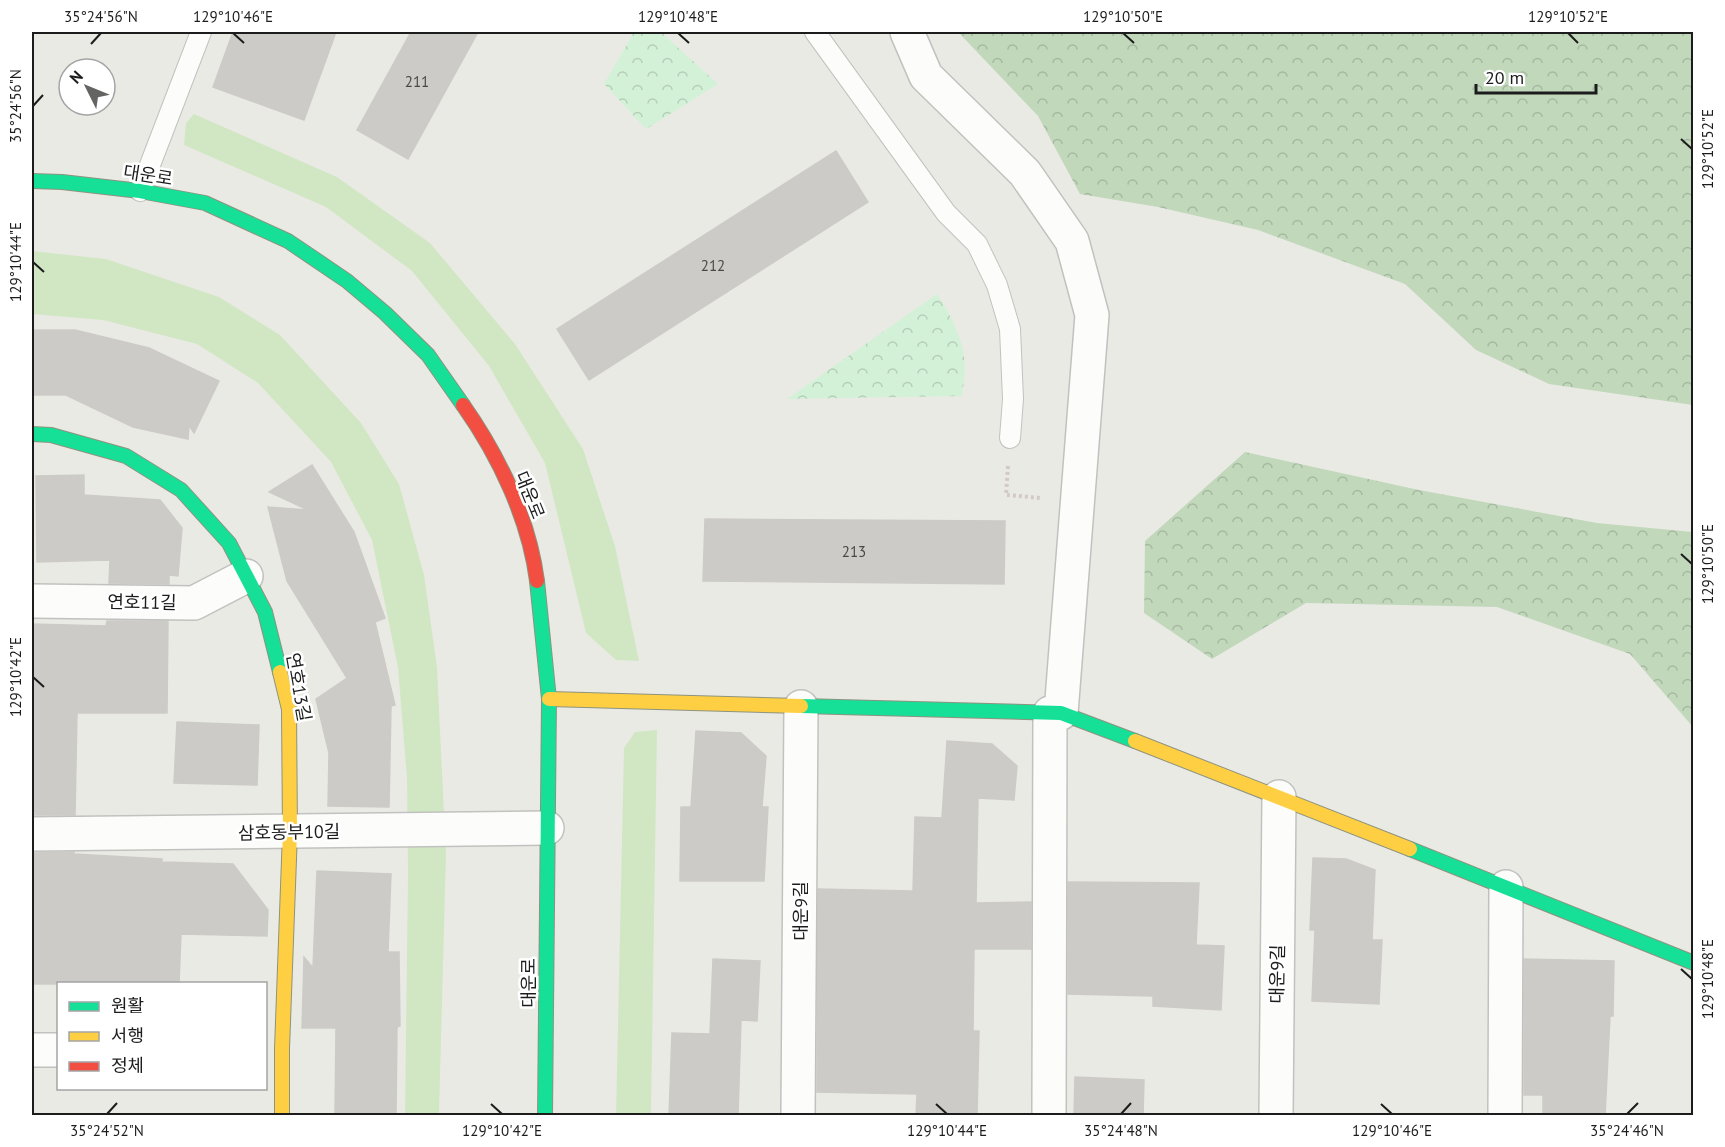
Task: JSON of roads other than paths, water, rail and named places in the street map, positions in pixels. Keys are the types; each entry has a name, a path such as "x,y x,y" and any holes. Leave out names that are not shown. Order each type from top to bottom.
{"street":[{"path":"907,32 926,76 1025,173 1071,241 1092,315 1078,501 1055,713 1049,1116"},
{"name":"대운로","path":"32,181 140,191 205,203 288,241 348,281 386,313 428,355 479,427 514,497 534,559 543,627 549,699 545,1116"},
{"name":"연호13길","path":"32,434 51,435 126,456 181,490 229,543 266,612 289,709 290,832 274,1049 282,1116"},
{"name":"연호11길","path":"32,601 194,603 246,576"},
{"path":"549,699 1055,713 1279,797 1694,963"},
{"name":"대운9길","path":"798,1116 801,707"},
{"name":"대운9길","path":"1276,1116 1279,797"},
{"name":"삼호동부10길","path":"32,834 547,828"},
{"path":"1504,1116 1506,887"},
{"path":"32,1050 57,1050"}],"lane":[{"path":"140,191 201,32"},
{"path":"814,32 946,213 977,244 997,285 1010,329 1013,399 1010,438"}]}
